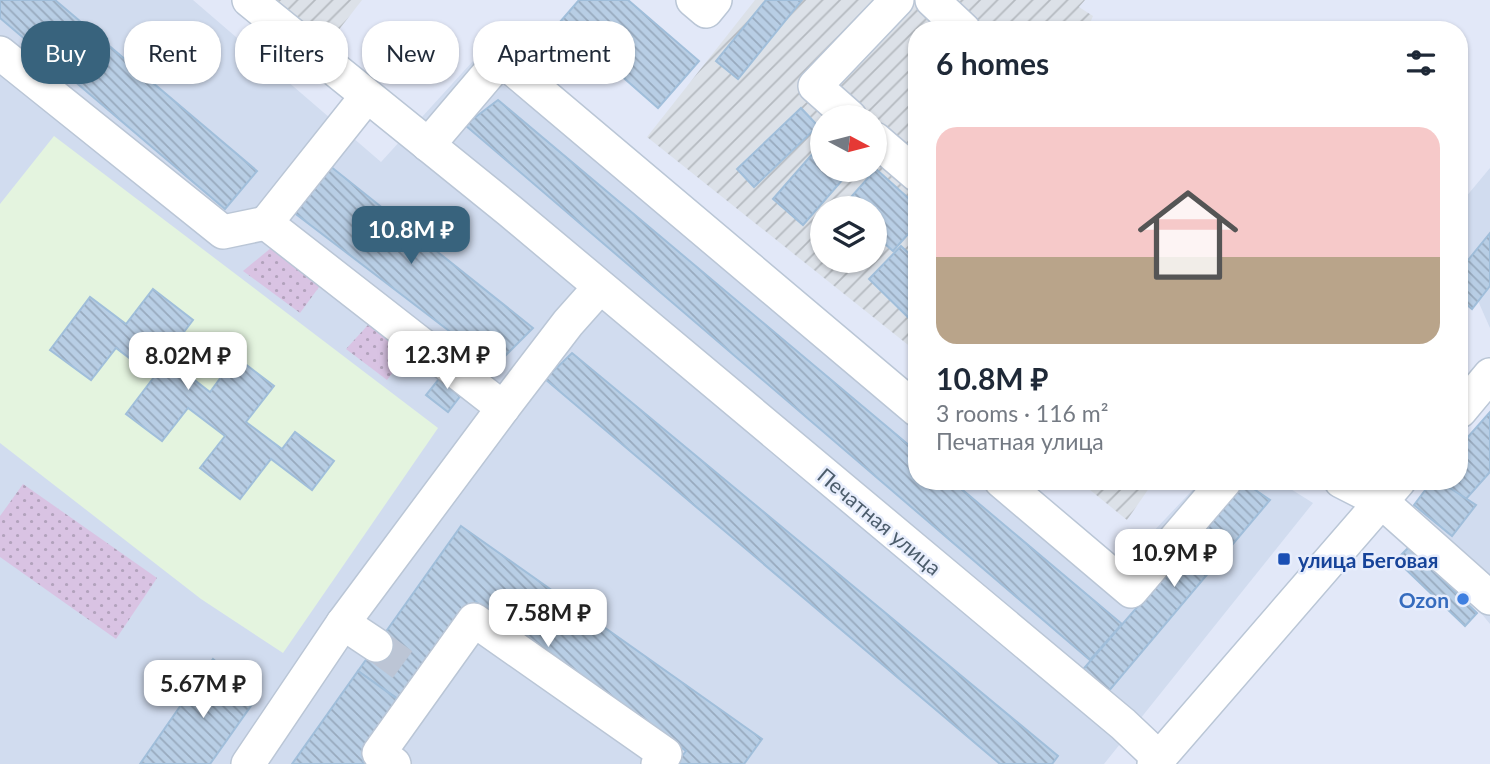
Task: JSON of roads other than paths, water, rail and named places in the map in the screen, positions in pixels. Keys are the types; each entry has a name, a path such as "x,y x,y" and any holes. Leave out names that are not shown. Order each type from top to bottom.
{"street":[{"name":"Печатная улица","path":"249,0 600,287 1123,724 1156,761"},
{"path":"693,0 706,11 715,0"},
{"path":"836,105 815,86 897,0"},
{"path":"932,0 954,21"},
{"path":"0,53 223,232 267,223 367,96"},
{"path":"428,145 501,59 908,402"},
{"path":"887,149 908,167"},
{"path":"267,223 503,408"},
{"path":"248,764 343,623 568,323 600,287"},
{"path":"1468,401 1490,375"},
{"path":"1012,490 1131,591 1217,490"},
{"path":"1156,761 1390,491 1490,598"},
{"path":"394,764 379,753 425,681 474,620 665,754 658,764"},
{"path":"343,623 376,645"}],"tunnel":[{"path":"376,645 422,679"}],"place":[{"name":"улица Беговая","path":"1284,559"},
{"name":"Ozon","path":"1463,599"}]}
